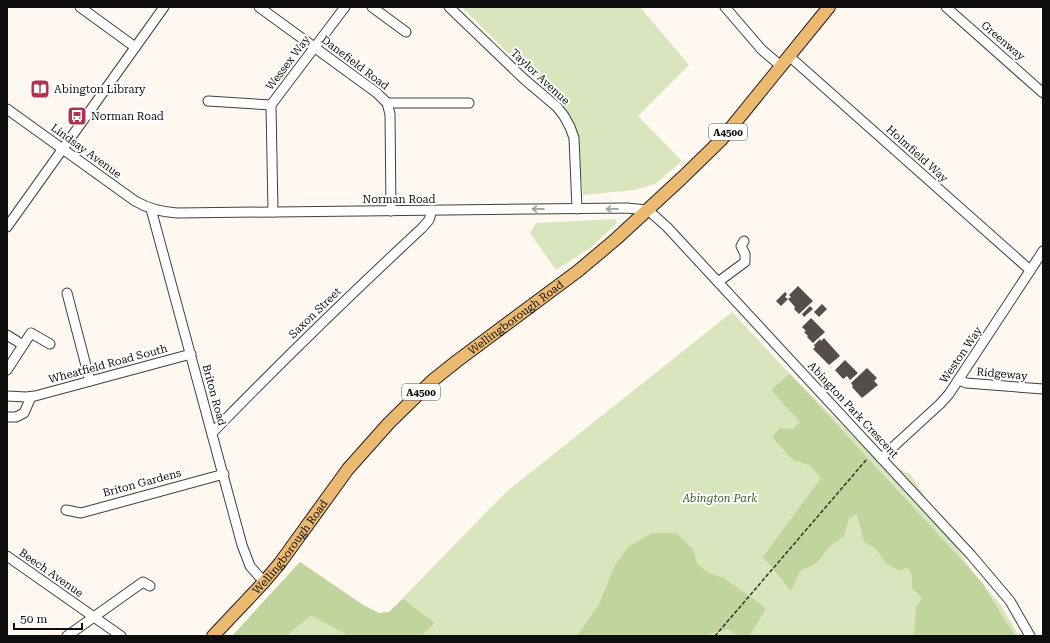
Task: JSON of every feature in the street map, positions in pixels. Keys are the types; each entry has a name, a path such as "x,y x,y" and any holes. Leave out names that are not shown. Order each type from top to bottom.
{"main road":[{"name":"Wellingborough Road","path":"213,636 264,582 288,553 348,469 411,401 457,361 578,271 648,210 721,140 829,7"}],"street":[{"path":"80,7 135,47"},
{"path":"7,228 164,7"},
{"name":"Danefield Road","path":"259,7 377,93 387,103 390,114 391,211"},
{"name":"Wessex Way","path":"273,212 271,105 345,7"},
{"path":"372,7 406,32"},
{"name":"Taylor Avenue","path":"450,7 524,80 557,107 564,116 570,126 574,138 577,209"},
{"path":"725,7 762,50 781,66"},
{"name":"Greenway","path":"946,7 1043,92"},
{"name":"Holmfield Way","path":"789,56 1030,270"},
{"path":"208,101 271,105"},
{"path":"387,103 469,103"},
{"name":"Lindsay Avenue","path":"7,109 135,201 151,209"},
{"name":"Norman Road","path":"151,209 177,213 577,209 648,210"},
{"name":"Briton Road","path":"151,209 246,557 254,572 264,582"},
{"name":"Saxon Street","path":"212,433 332,312 422,228 429,220 432,210"},
{"name":"Abington Park Crescent","path":"648,210 667,227 990,576 1010,601 1030,636"},
{"path":"718,282 745,262 745,254 740,246 744,242"},
{"name":"Weston Way","path":"881,458 940,404 959,380 1043,251"},
{"path":"67,293 90,381"},
{"path":"7,370 31,333 50,344"},
{"path":"7,335 23,345"},
{"name":"Wheatfield Road South","path":"7,396 32,397 191,354"},
{"name":"Ridgeway","path":"959,380 966,383 1043,389"},
{"path":"7,418 24,414 32,397"},
{"name":"Briton Gardens","path":"66,510 81,512 224,474"},
{"name":"Beech Avenue","path":"7,556 121,636"},
{"path":"67,636 143,582 150,586"}],"path":[{"path":"715,636 867,459"}],"green space":[{"path":"462,7 640,7 689,65 638,116 682,161 655,184 634,190 583,195 578,142 558,103"},
{"path":"615,219 617,223 590,248 556,270 530,233 536,223"},
{"name":"Abington Park","path":"732,312 790,374 870,453 911,475 972,571 1000,604 1019,636 232,636 300,562 363,605 379,613 389,612 505,493"},
{"path":"790,374 972,571 982,583 1015,636 914,636 916,607 922,598 912,588 912,575 907,567 899,571 886,563 875,548 864,542 857,514 849,519 844,536 830,546 817,563 800,571 791,591 763,557 821,478 809,465 793,460 772,437 780,428 793,429 800,422 771,390"},
{"path":"652,533 676,533 693,549 697,563 708,573 724,578 766,608 750,635 739,636 728,629 709,634 709,636 577,636 599,604 615,565 628,547"},
{"path":"300,562 363,605 379,613 389,612 403,599 435,623 421,636 349,636 311,615 286,636 232,636"}],"building":[{"path":"798,286 813,301 799,314 788,299 791,297 789,295"},
{"path":"785,292 787,294 785,297 788,299 781,306 776,301"},
{"path":"822,304 827,309 819,317 814,312"},
{"path":"810,306 813,309 804,317 802,314"},
{"path":"811,318 825,332 813,343 807,337 808,336 804,332 806,331 802,327"},
{"path":"824,338 840,356 829,365 813,349 815,347 814,345 820,339 821,341"},
{"path":"845,360 858,373 850,380 847,376 843,379 835,370"},
{"path":"867,368 877,378 874,381 878,385 862,398 852,387 853,386 851,383"}],"place":[{"name":"Abington Library","path":"40,89"},
{"name":"Norman Road","path":"77,116"}]}
